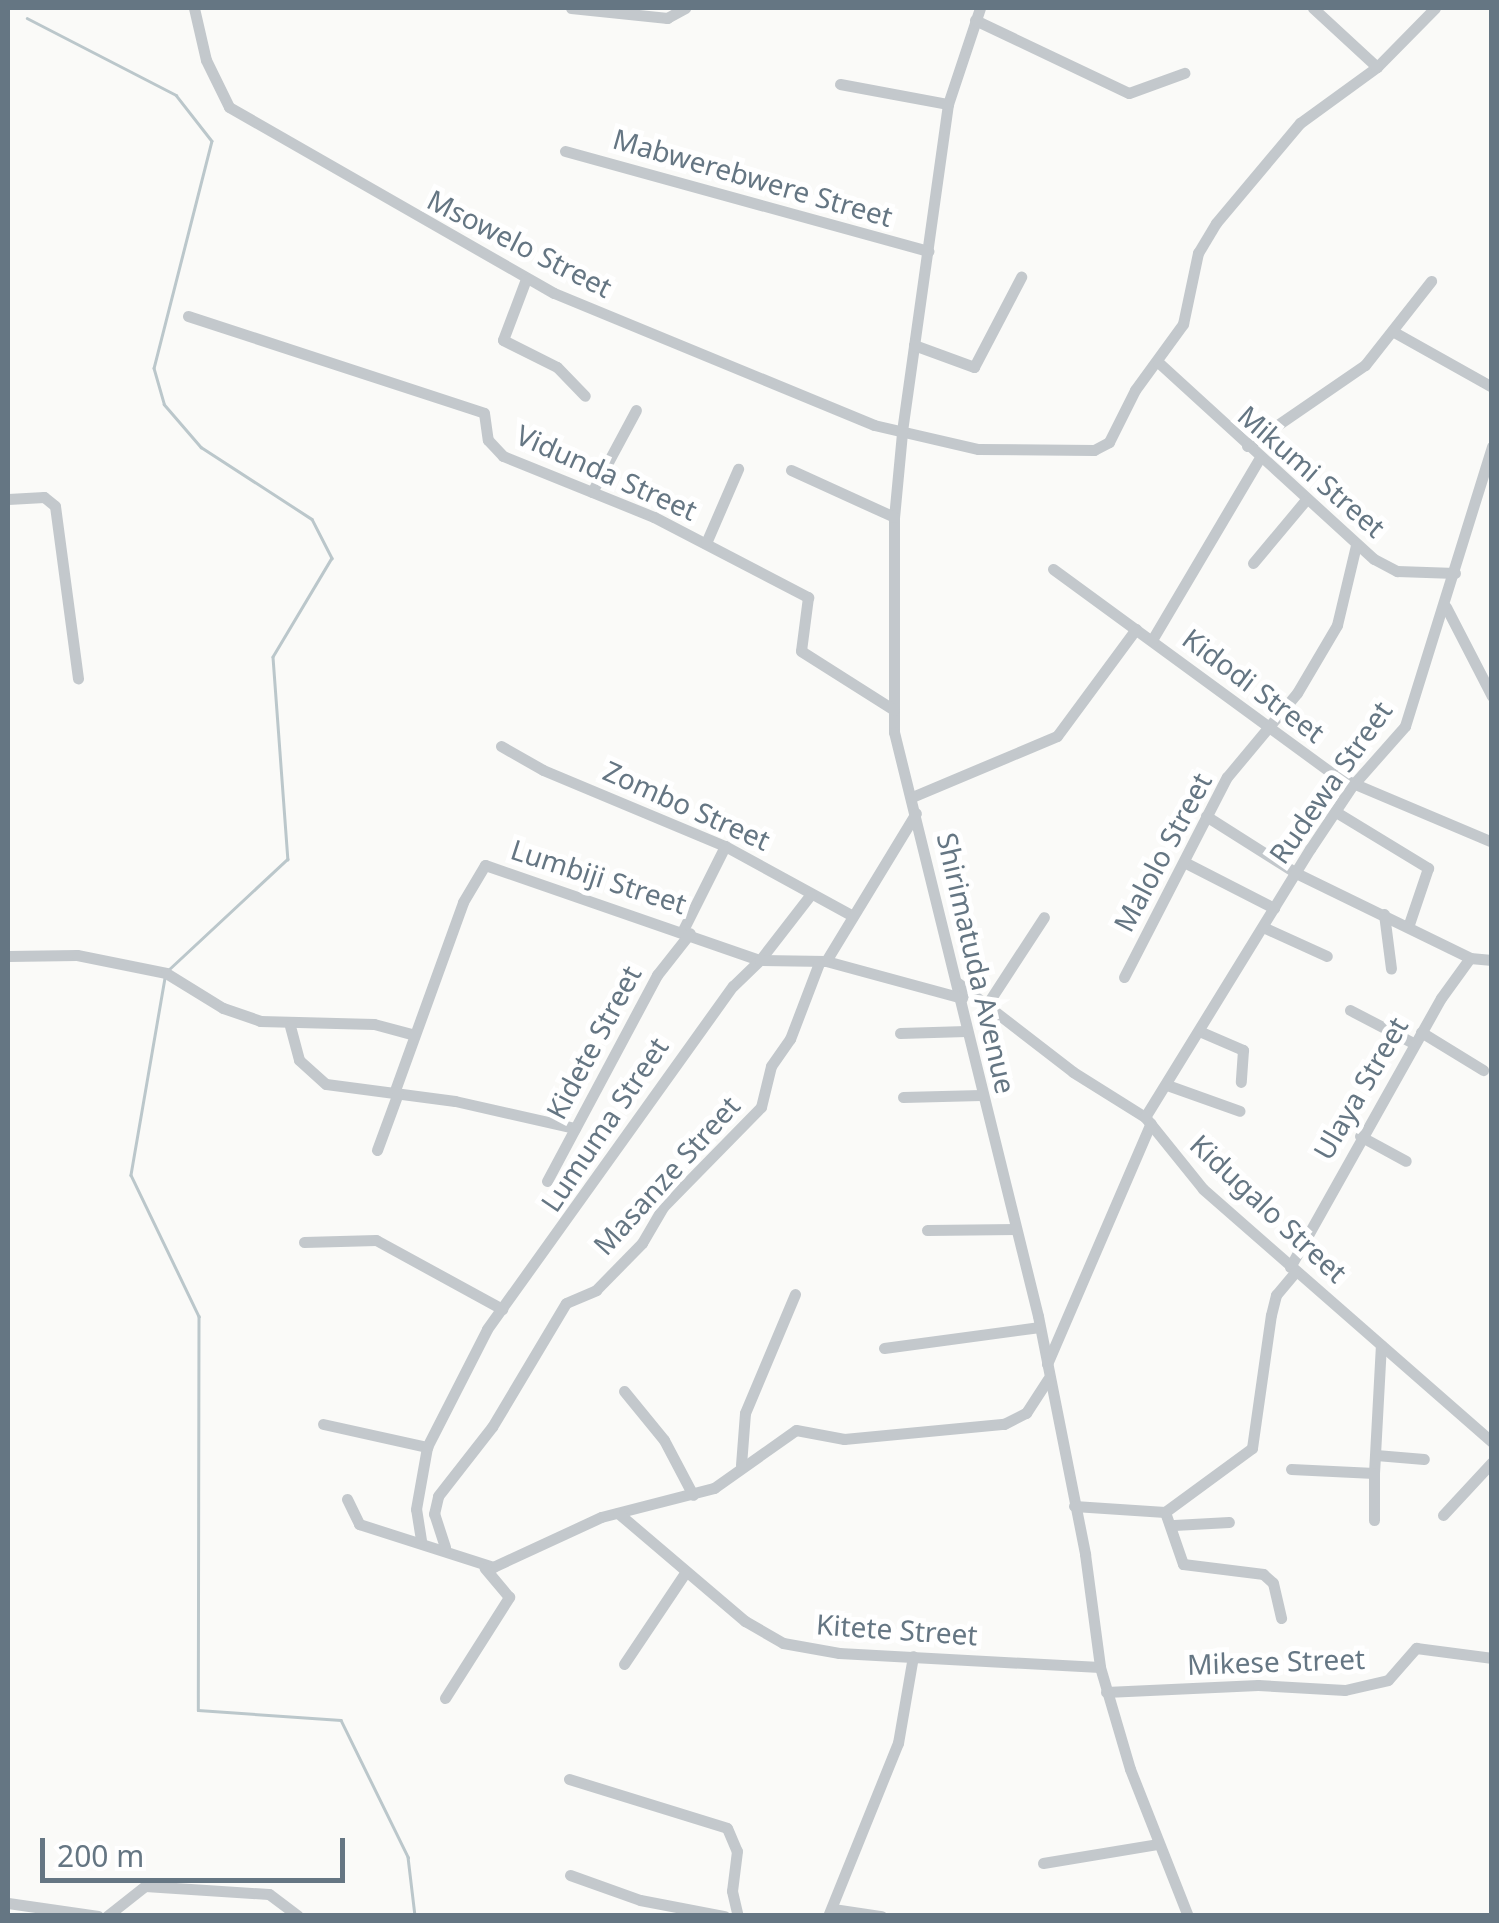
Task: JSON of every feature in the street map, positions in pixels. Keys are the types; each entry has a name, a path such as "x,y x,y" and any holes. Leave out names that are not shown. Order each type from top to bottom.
{"street":[{"name":"Msowelo Street","path":"194,8 206,60 230,107 526,279 902,433 978,449 1103,448 1158,362"},
{"path":"571,8 667,18 685,8"},
{"path":"1313,8 1378,68"},
{"path":"1158,362 1189,310 1198,253 1216,223 1300,123 1378,68 1435,8"},
{"path":"978,14 1128,94 1184,74"},
{"name":"Shirimatuda Avenue","path":"978,14 948,104 902,433 894,517 894,710 981,1095 1040,1327 1106,1692 1158,1844 1188,1916"},
{"path":"840,84 948,104"},
{"name":"Mabwerebwere Street","path":"565,151 928,252"},
{"path":"914,345 974,367 1021,277"},
{"path":"526,279 503,340 557,367 585,396"},
{"path":"1247,446 1346,381 1394,332 1432,281"},
{"name":"Vidunda Street","path":"188,316 374,382 484,413 494,450 706,543 808,597 801,651 894,710"},
{"path":"1394,332 1492,387"},
{"name":"Mikumi Street","path":"1158,362 1304,502 1356,545 1397,570 1455,573"},
{"path":"592,492 636,410"},
{"name":"Rudewa Street","path":"1047,1364 1148,1120 1167,1086 1352,786 1405,726 1446,607 1492,446"},
{"path":"1152,640 1259,459"},
{"path":"706,543 738,469"},
{"path":"791,470 894,517"},
{"path":"8,499 44,497 55,506 78,678"},
{"path":"1252,563 1304,502"},
{"name":"Malolo Street","path":"1124,976 1228,778 1271,728 1337,625 1356,545"},
{"name":"Kidodi Street","path":"1053,569 1352,786 1492,842"},
{"path":"1446,607 1492,696"},
{"path":"912,797 1057,736 1136,629"},
{"name":"Zombo Street","path":"500,746 725,846 851,915"},
{"path":"822,962 916,812"},
{"path":"1336,812 1428,868 1410,924"},
{"path":"1206,816 1296,874 1410,924 1470,958 1492,960"},
{"name":"Kidete Street","path":"547,1181 657,975 686,931 725,846"},
{"path":"1186,863 1274,908"},
{"name":"Lumbiji Street","path":"378,1150 412,1034 473,878 484,865 686,931 760,960"},
{"name":"Lumuma Street","path":"421,1540 416,1509 427,1447 459,1373 706,1019 760,960 812,894"},
{"path":"1384,914 1391,969"},
{"path":"986,1006 1044,917"},
{"path":"1263,927 1327,956"},
{"path":"8,956 78,955 166,973 237,1016 290,1026 374,1024 412,1034"},
{"name":"Ulaya Street","path":"1165,1512 1252,1448 1276,1295 1360,1136 1417,1038 1470,958"},
{"path":"760,960 822,962 962,998"},
{"name":"Masanze Street","path":"445,1547 434,1514 438,1496 492,1427 566,1303 596,1290 642,1242 663,1208 761,1106 772,1066 790,1039 822,962"},
{"name":"Kidugalo Street","path":"958,983 1148,1120 1204,1189 1492,1442"},
{"path":"1350,1010 1484,1070"},
{"path":"290,1026 292,1045 317,1080 575,1128"},
{"path":"900,1033 966,1031"},
{"path":"1199,1031 1242,1050 1241,1082"},
{"path":"1167,1086 1240,1110"},
{"path":"903,1097 981,1095"},
{"path":"1360,1136 1406,1161"},
{"path":"927,1230 1016,1229"},
{"path":"304,1242 376,1240 502,1308"},
{"path":"741,1465 745,1412 794,1294"},
{"path":"884,1348 1040,1327"},
{"path":"1374,1520 1381,1345"},
{"path":"484,1567 505,1564 618,1513 714,1488 741,1465 796,1430 844,1440 1004,1424 1026,1413 1048,1379"},
{"path":"624,1392 664,1440 693,1495"},
{"path":"323,1424 427,1447"},
{"path":"1376,1455 1424,1459"},
{"path":"1444,1516 1492,1462"},
{"path":"1291,1468 1374,1473"},
{"path":"347,1499 359,1524 445,1547 484,1567 509,1597 445,1698"},
{"path":"1074,1506 1165,1512 1174,1525 1183,1564 1263,1574 1272,1583 1281,1618"},
{"name":"Kitete Street","path":"618,1513 685,1574 783,1643 913,1656 1100,1667"},
{"path":"1174,1525 1229,1522"},
{"path":"624,1664 685,1574"},
{"name":"Mikese Street","path":"1106,1692 1258,1685 1345,1690 1388,1680 1416,1648 1492,1658"},
{"path":"881,1916 831,1912 894,1754 913,1656"},
{"path":"568,1779 727,1828 737,1851 732,1891 738,1916"},
{"path":"1043,1863 1158,1844"},
{"path":"570,1875 640,1900 724,1916"},
{"path":"107,1916 145,1886 269,1894 298,1916"},
{"path":"8,1903 98,1916"}],"waterway":[{"path":"27,18 176,95 212,141 154,368 164,404 201,447 312,519 332,558 273,657 288,859 168,971"},
{"path":"165,978 131,1175 199,1316 198,1710 341,1720 408,1857 415,1916"}]}
